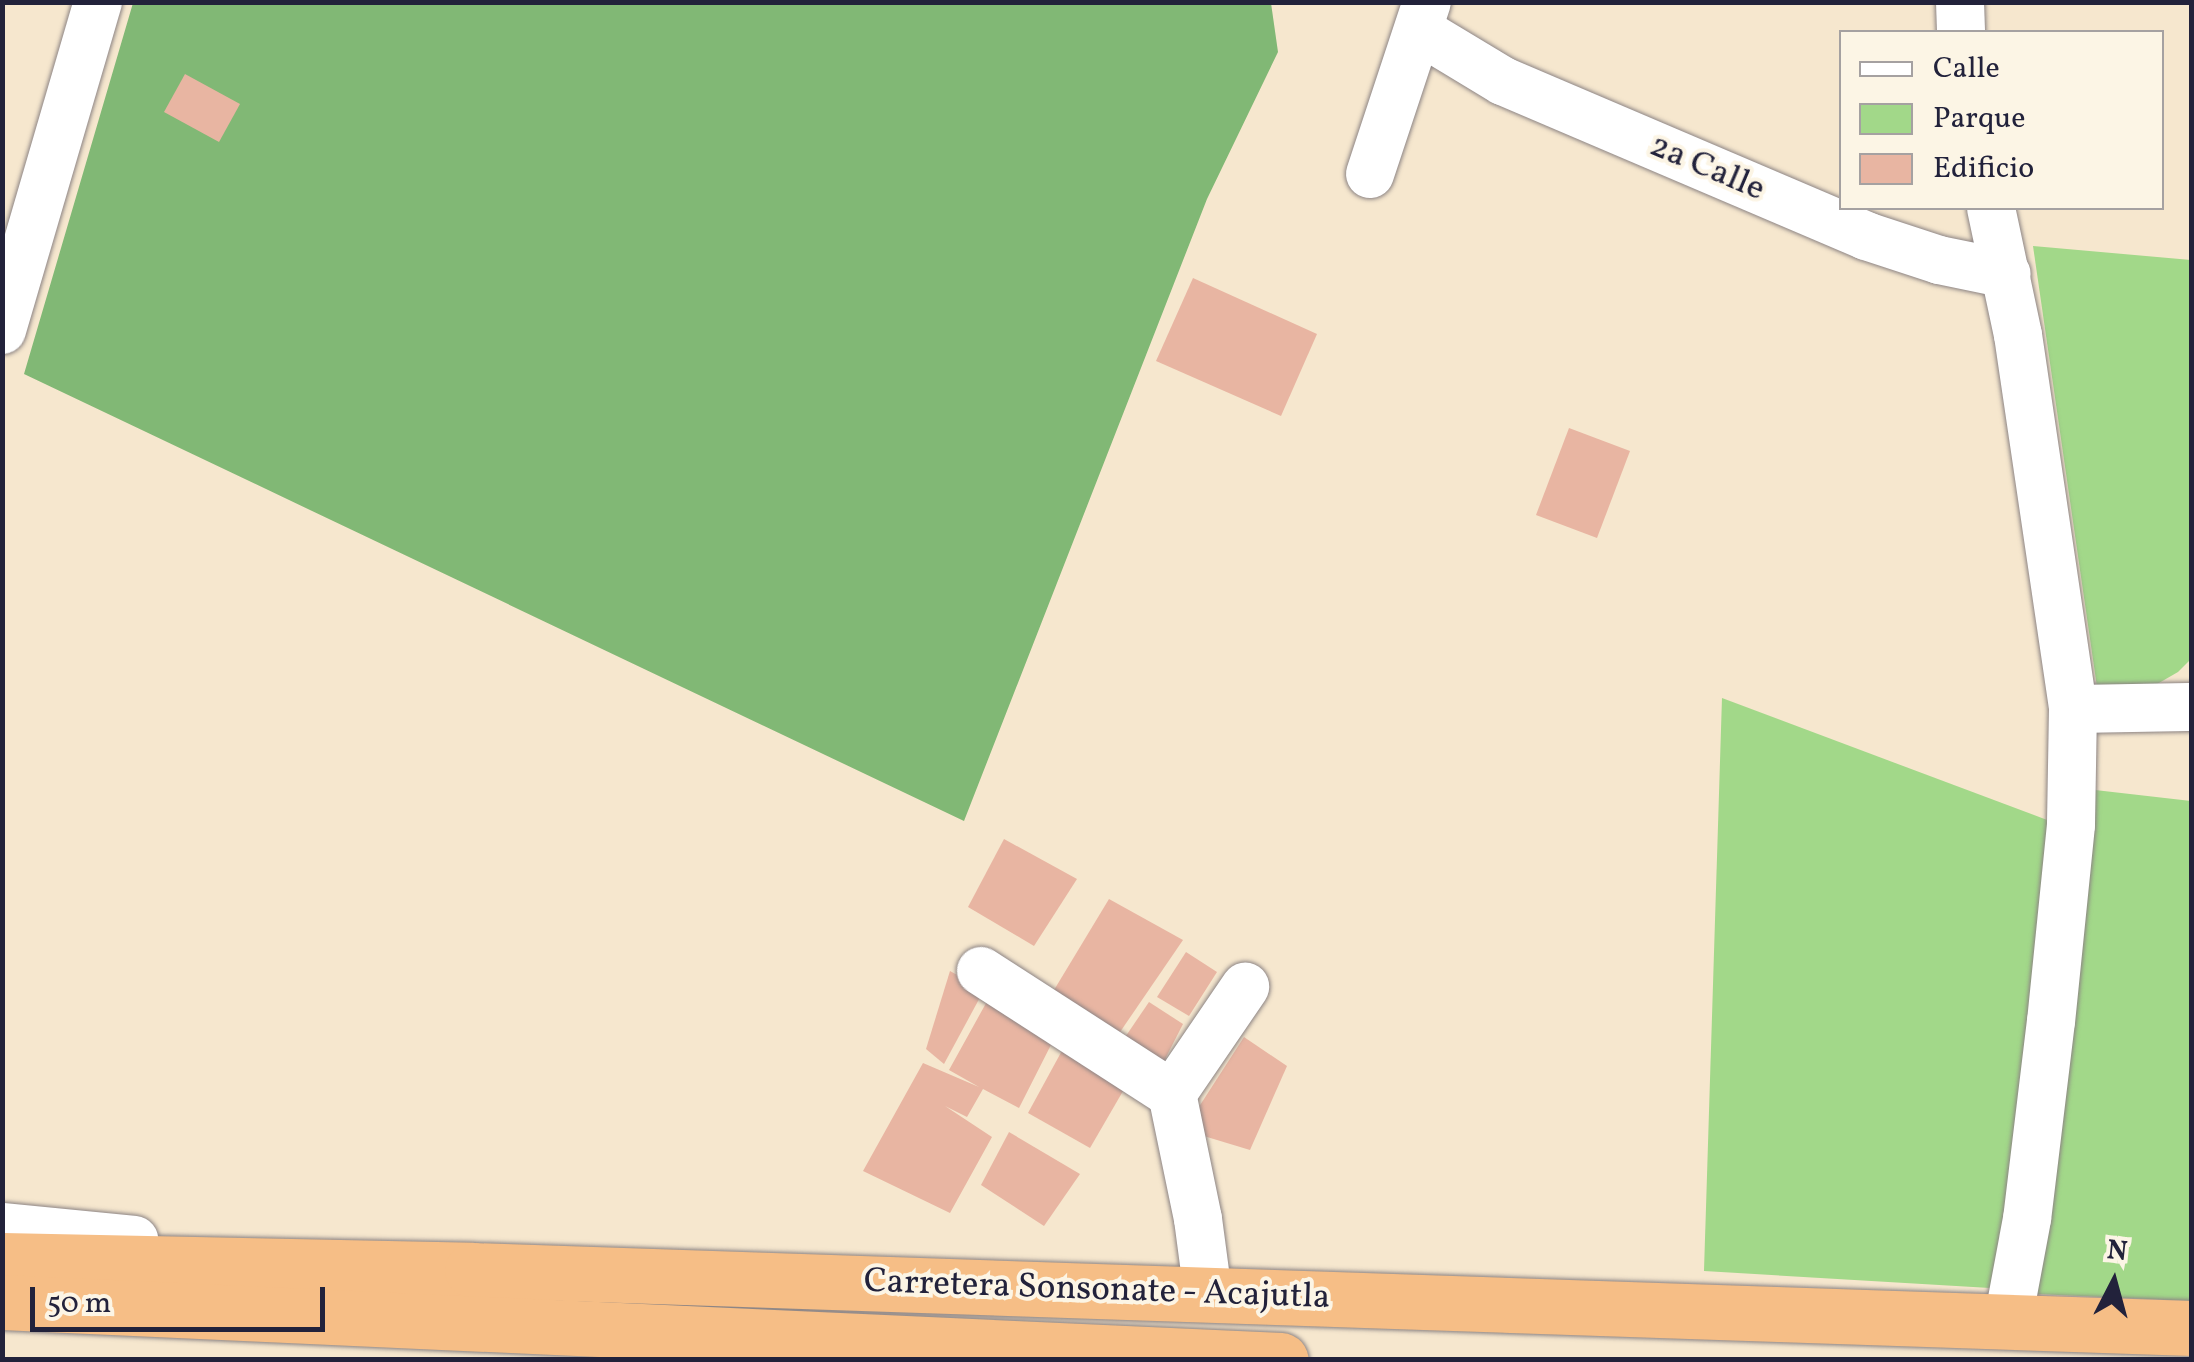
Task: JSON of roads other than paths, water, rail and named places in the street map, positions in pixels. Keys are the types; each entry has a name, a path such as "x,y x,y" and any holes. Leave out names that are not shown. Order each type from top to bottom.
{"highway":[{"name":"Carretera Sonsonate - Acajutla","path":"2,1260 472,1270 2192,1328"},
{"name":"Carretera Sonsonate - Acajutla","path":"2,1302 1281,1360"}],"street":[{"path":"3,328 98,2"},
{"path":"1960,2 1961,30"},
{"path":"1370,174 1423,17"},
{"name":"2a Calle","path":"1423,17 1503,81 1866,236 1939,260 2008,274"},
{"path":"1991,210 2008,274 2073,710 2070,825 2051,1021 2026,1219 2008,1321"},
{"path":"2073,710 2192,707"},
{"path":"981,972 1172,1094 1198,1219 1208,1294"},
{"path":"1172,1094 1244,987"},
{"path":"2,1227 472,1270"}]}
